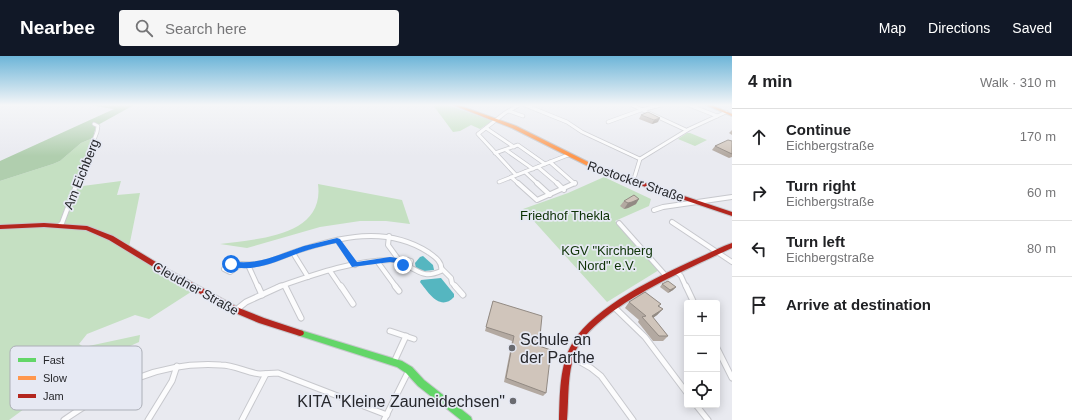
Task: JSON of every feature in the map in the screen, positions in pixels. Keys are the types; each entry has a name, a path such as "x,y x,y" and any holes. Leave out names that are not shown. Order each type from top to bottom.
{"main road":[{"name":"Rostocker Straße","path":"501,122 527,133 599,170 732,214"},
{"name":"Cleudner Straße","path":"0,227 59,226 87,228 111,238 167,272 236,310 262,321 394,362 409,370 421,383 468,420"},
{"path":"564,420 570,356 575,345 590,325 666,277 732,245"}],"street":[{"path":"494,122 478,134 516,175"},
{"path":"568,122 582,132 640,159"},
{"path":"668,122 686,130"},
{"path":"633,182 640,159 686,130 704,122"},
{"name":"Am Eichberg","path":"59,226 62,223 97,132 98,126 94,124"},
{"path":"486,128 514,147"},
{"path":"495,153 518,145 545,164"},
{"path":"506,150 534,169"},
{"path":"499,182 568,155"},
{"path":"511,177 535,200 539,200 575,185 576,183 550,162"},
{"path":"538,167 564,190"},
{"path":"525,172 550,195"},
{"path":"654,210 663,207 732,197"},
{"path":"672,222 732,262"},
{"path":"619,223 666,277"},
{"path":"389,236 388,245 401,260 403,265 409,266 414,271 427,274 439,273 442,269"},
{"path":"240,266 262,264 337,240 389,236 405,240 422,248 438,260 442,265 442,269 451,278 453,285 463,295"},
{"path":"337,240 355,265"},
{"path":"293,253 308,277"},
{"path":"236,310 245,303 262,295 308,277 355,265 377,261 401,260"},
{"path":"377,261 399,291"},
{"path":"248,265 262,295"},
{"path":"330,271 353,304"},
{"path":"677,272 681,276 693,300"},
{"path":"285,286 302,318"},
{"path":"615,308 626,317 647,340 684,389"},
{"path":"390,331 414,339"},
{"path":"394,362 406,336"},
{"path":"720,354 732,378"},
{"path":"570,356 591,368 601,376 633,420"},
{"path":"142,376 177,366 219,364 241,368 259,374 278,373 385,417 409,370"},
{"path":"148,420 172,382 177,366"},
{"path":"242,420 266,374"},
{"path":"698,408 708,420"},
{"path":"64,420 79,410"}],"green space":[{"path":"86,122 103,122 96,126 93,138 81,143 60,161 53,164 0,181 0,161"},
{"path":"446,122 491,122 480,129 471,125 460,131 453,132"},
{"path":"687,133 707,140 695,146 678,139"},
{"path":"93,138 65,213 75,187 121,181 117,195 140,193 129,247 87,228 60,225 65,214 60,222 56,224 0,226 0,181 60,161 81,143"},
{"path":"604,177 651,199 649,206 615,221 659,270 607,302 523,209 568,193"},
{"path":"318,184 402,200 410,224 386,221 360,221 320,227 247,248 220,244 269,237 300,225 311,215 317,202"},
{"path":"61,227 86,229 104,237 194,290 149,319 135,315 87,334 79,344 82,346 10,346 10,410 23,410 9,420 0,420 0,228"},
{"path":"140,335 139,342 130,346 89,346"}],"water":[{"path":"423,256 433,265 434,270 424,271 416,269 415,263 420,257"},
{"path":"441,278 454,294 454,297 449,301 444,302 435,299 420,282 421,280"}],"building":[{"path":"728,140 732,141 732,154 715,146"},
{"path":"634,195 639,199 628,203 624,201"},
{"path":"668,281 676,287 670,290 662,284"},
{"path":"645,292 661,304 658,306 663,309 652,316 668,336 659,336 642,317 646,316 629,302"},
{"name":"Schule an der Parthe","path":"493,301 542,316 539,346 551,350 546,393 506,378 514,336 486,327"}],"traffic: fast":[{"path":"300,333 399,364 409,370 421,383 468,420"}],"traffic: slow":[{"path":"501,122 514,127 604,172 642,184"}],"traffic: jam":[{"path":"642,184 732,214"},
{"path":"0,227 44,225 87,228 111,238 167,272 236,310 262,321 300,333"},
{"path":"563,420 565,382 568,363 575,345 586,330 603,315 623,301 669,275 732,245"}],"place":[{"name":"Schule an der Parthe","path":"512,348"},
{"name":"KITA \"Kleine Zauneidechsen\"","path":"513,401"}],"route":[{"path":"231,264 240,266 262,264 307,248 337,240 355,265 390,260 402,260 401,262 403,265"}],"park label":[{"name":"Friedhof Thekla","path":"565,215"},
{"name":"KGV \"Kirchberg Nord\" e.V.","path":"607,258"}]}
